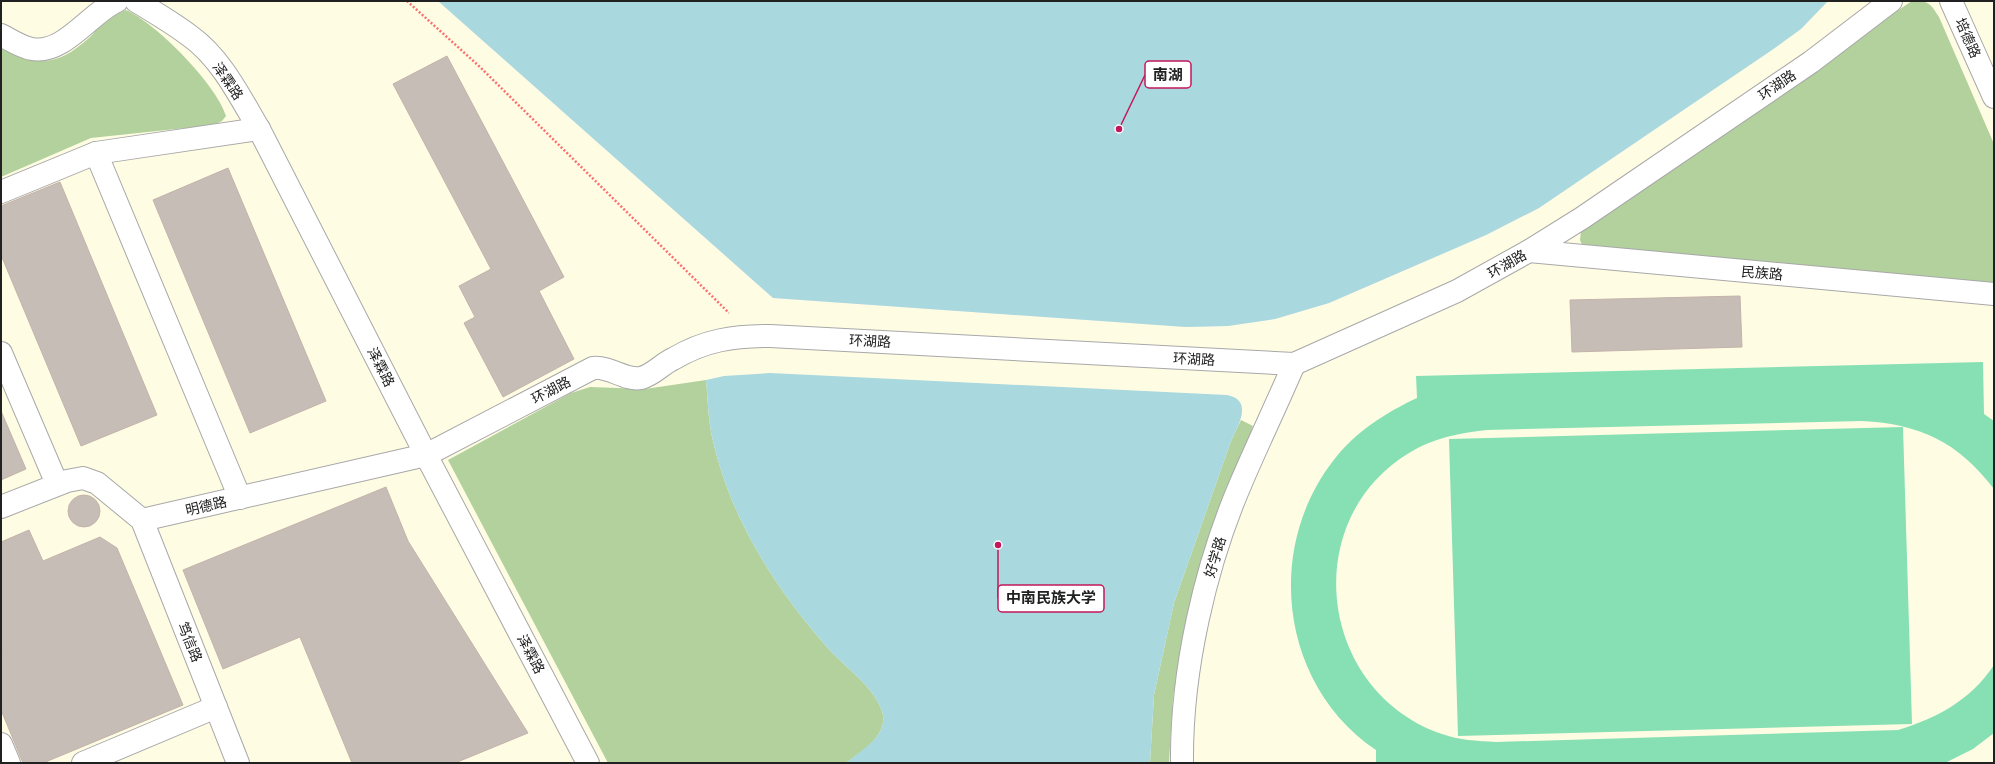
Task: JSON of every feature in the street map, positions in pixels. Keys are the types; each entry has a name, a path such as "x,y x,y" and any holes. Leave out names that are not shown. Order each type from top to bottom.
{"street":[{"path":"1,35 34,49 50,47 64,41 104,7 117,1"},
{"name":"泽霖路","path":"136,1 192,36 228,77 259,129 426,456 588,763"},
{"name":"环湖路","path":"426,456 593,368 607,369 632,378 643,377 672,359 711,341 741,336 778,336 1294,364 1450,295 1529,251 1601,205 1811,62 1891,1"},
{"name":"培德路","path":"1951,1 1994,97"},
{"path":"1,192 96,153 259,129"},
{"path":"96,153 240,498"},
{"name":"民族路","path":"1529,251 1994,294"},
{"path":"1,352 57,484"},
{"name":"好学路","path":"1182,763 1182,736 1186,690 1206,588 1220,540 1241,484 1294,364"},
{"name":"明德路","path":"142,520 426,456"},
{"path":"1,507 57,484 76,478 89,479 97,483 142,520"},
{"name":"笃信路","path":"142,520 238,763"},
{"path":"83,763 216,707"},
{"path":"1,744 9,763"}],"path":[{"path":"407,1 480,67 717,300 738,323 741,336"}],"shaded area":[{"path":"1,1 438,1 773,298 1186,327 1228,326 1275,319 1329,303 1486,235 1539,208 1801,29 1828,1 1994,1 1994,763 1,763"}],"green space":[{"path":"1912,1 1926,2 1939,17 1994,144 1994,283 1601,252 1582,245 1580,240 1581,231 1780,97 1885,19"},
{"path":"126,10 139,17 153,28 184,56 211,88 226,116 222,121 214,125 91,138 1,177 1,47 26,58 47,60 57,58 68,54 78,47 92,35 104,20"},
{"path":"1983,362 1984,414 1994,421 1994,489 1966,459 1936,438 1920,431 1883,423 1862,421 1487,430 1456,435 1437,440 1418,448 1409,453 1373,483 1350,520 1338,561 1337,603 1348,645 1369,682 1401,713 1448,736 1475,741 1496,742 1898,730 1926,720 1964,698 1985,677 1994,665 1994,733 1973,749 1945,763 1376,763 1376,750 1344,723 1320,690 1302,654 1293,615 1291,575 1297,535 1311,496 1333,461 1351,441 1371,424 1393,410 1417,398 1416,376"},
{"path":"706,380 708,410 713,441 731,498 743,524 772,575 789,600 826,646 859,678 880,705 883,715 881,731 865,749 846,763 608,763 448,460 571,393 590,387 645,389"},
{"path":"1241,420 1253,426 1187,624 1173,697 1169,763 1150,763 1154,695 1174,603 1231,441"},
{"path":"1903,427 1912,724 1458,736 1449,439"}],"water":[{"path":"438,1 1828,1 1801,29 1772,50 1539,208 1486,235 1329,303 1275,319 1228,326 1186,327 773,298"},
{"path":"770,373 1227,395 1240,402 1242,414 1240,421 1231,441 1174,603 1154,695 1150,763 846,763 877,737 883,723 883,715 880,705 859,678 826,646 789,600 772,575 743,524 731,498 721,470 711,433 706,380 724,376"}],"building":[{"path":"447,56 564,277 539,291 574,359 503,397 464,323 475,317 459,286 491,269 393,84"},
{"path":"228,168 326,401 250,433 153,200"},
{"path":"60,182 157,415 81,446 1,255 1,206"},
{"path":"1740,296 1742,347 1572,352 1570,300"},
{"path":"1,411 26,469 1,480"},
{"path":"386,487 408,541 528,733 455,763 352,763 300,637 223,669 183,570"},
{"path":"84,495 90,496 97,502 100,511 99,517 93,524 84,527 78,526 71,520 68,511 69,505 75,498"},
{"path":"29,530 43,561 100,537 117,548 183,705 43,763 23,763 1,710 1,656 3,656 1,651 1,542"}],"place":[{"name":"南湖","path":"1119,129"},
{"name":"中南民族大学","path":"998,545"}]}
